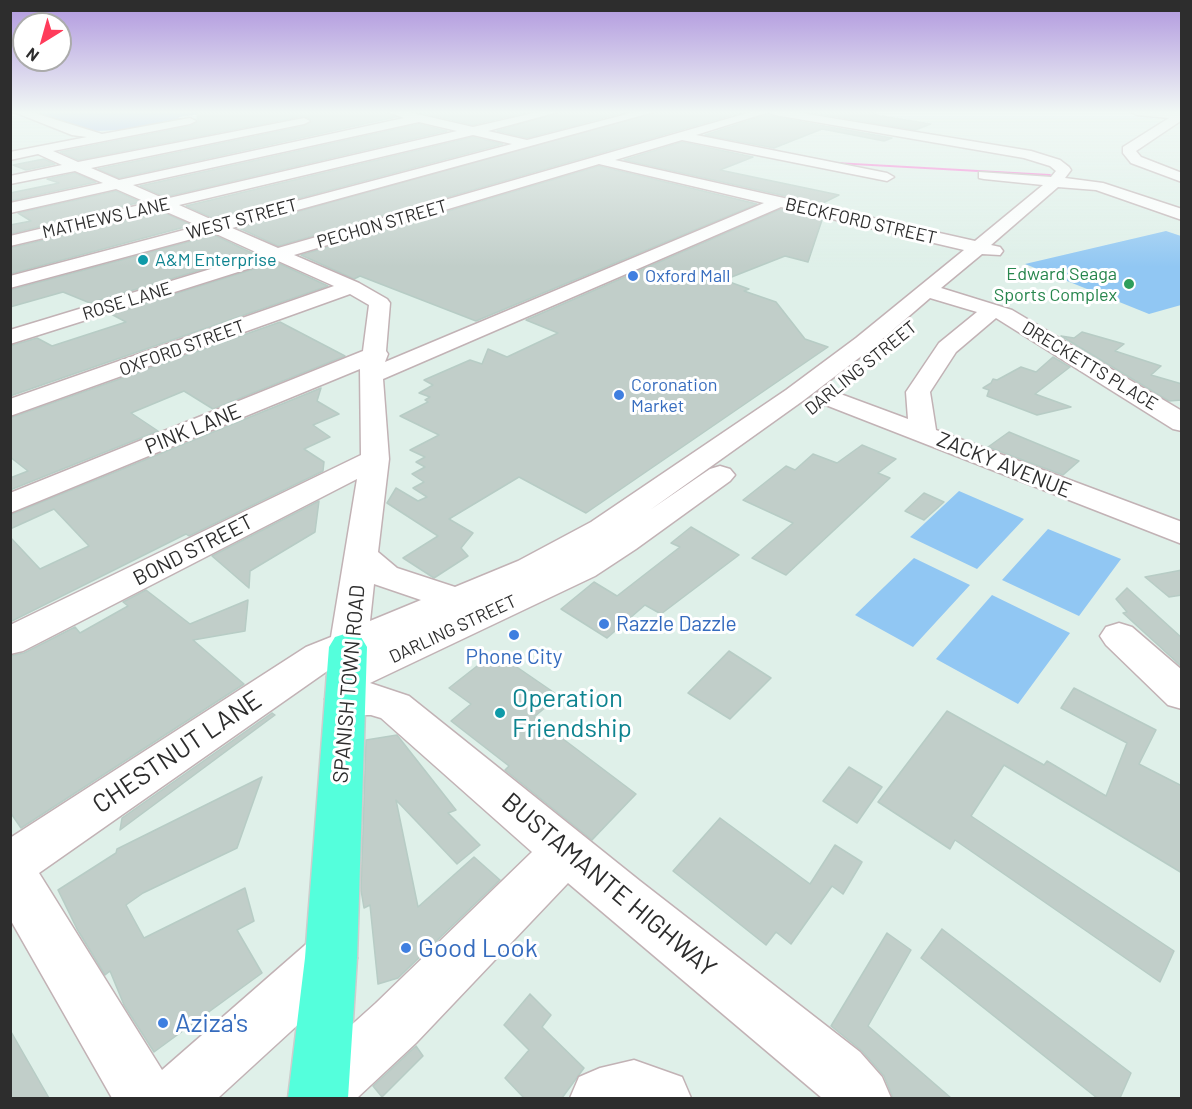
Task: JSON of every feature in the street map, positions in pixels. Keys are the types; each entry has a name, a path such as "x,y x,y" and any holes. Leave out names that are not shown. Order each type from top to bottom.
{"main road":[{"name":"SPANISH TOWN ROAD","path":"319,1096 331,958 347,674"}],"street":[{"path":"73,164 352,287"},
{"path":"10,180 89,164"},
{"path":"10,208 213,164"},
{"name":"MATHEWS LANE","path":"10,241 333,164"},
{"path":"346,164 398,178"},
{"name":"WEST STREET","path":"10,282 452,164"},
{"name":"PECHON STREET","path":"278,254 587,164"},
{"name":"BECKFORD STREET","path":"615,164 779,202 989,246"},
{"path":"756,164 796,173 835,177 854,171"},
{"path":"819,164 887,177"},
{"path":"1062,185 1082,176 1083,169 1072,164"},
{"path":"1146,164 1180,177"},
{"path":"435,168 506,188"},
{"path":"984,175 1105,188 1182,215"},
{"path":"140,194 194,179 219,192"},
{"name":"DARLING STREET","path":"347,674 582,568 625,542 827,397 989,246 1062,185"},
{"name":"PINK LANE","path":"10,504 374,365 779,202"},
{"name":"ROSE LANE","path":"10,337 278,254"},
{"path":"160,310 205,291 187,282"},
{"name":"SPANISH TOWN ROAD","path":"347,674 375,459 374,365 380,303 352,287"},
{"name":"OXFORD STREET","path":"10,408 352,287"},
{"name":"DARLING STREET","path":"347,674 458,600 531,569 602,529 939,293"},
{"name":"DRECKETTS PLACE","path":"939,293 993,310 1061,347 1182,423"},
{"path":"923,432 918,392 946,348 993,310"},
{"name":"ZACKY AVENUE","path":"827,397 923,432 1182,534"},
{"name":"BOND STREET","path":"10,641 375,459"},
{"path":"361,555 385,576 458,600"},
{"path":"1119,636 1182,694"},
{"name":"CHESTNUT LANE","path":"10,865 319,657 347,674"},
{"name":"BUSTAMANTE HIGHWAY","path":"347,674 372,699 395,707 566,851 839,1073 861,1098"},
{"path":"319,1096 396,1023 566,851"},
{"path":"10,871 144,1098"},
{"path":"176,1098 331,958"},
{"path":"600,1098 634,1090 661,1098"}],"shaded area":[{"name":"Edward Seaga Sports Complex","path":"1166,231 1181,236 1181,305 1149,314 1025,264"},
{"path":"959,491 1024,519 977,569 910,537"},
{"path":"1048,529 1121,559 1079,616 1002,580"},
{"path":"914,558 970,585 913,647 855,615"},
{"path":"992,595 1070,633 1018,704 936,659"}],"building":[{"path":"19,164 55,164 26,170 13,165"},
{"path":"123,164 184,164 119,178 98,169"},
{"path":"240,164 307,164 165,197 140,186"},
{"path":"362,164 429,164 217,220 186,206"},
{"path":"470,164 563,164 278,246 239,228"},
{"path":"641,164 736,164 720,170 839,195 821,204"},
{"path":"599,166 757,204 476,321 360,276 354,279 301,255"},
{"path":"75,173 96,182 10,201 10,193 59,183 47,179"},
{"path":"116,191 141,202 10,234 10,225 31,221 18,213"},
{"path":"781,209 822,220 808,262 785,256 724,280 749,289 744,291 776,302 805,339 828,347 586,513 519,477 449,519 473,533 461,548 468,556 434,578 403,558 438,536 387,503 396,488 418,501 427,497 413,488 424,482 412,474 425,467 416,462 425,457 410,450 439,435 400,416 428,402 425,400 430,397 419,393 433,385 424,380 470,360 482,364 488,349 507,357 558,333 526,320"},
{"path":"162,212 192,225 10,274 10,248"},
{"path":"214,235 254,254 90,303 63,292 10,307 10,290"},
{"path":"276,262 328,286 10,396 10,346 37,338 52,346 126,322 111,314"},
{"path":"280,322 345,356 213,409 184,391 131,413 158,431 10,490 10,478 28,471 10,457 10,418"},
{"path":"1082,332 1124,344 1115,351 1161,366 1151,375 1182,384 1182,400 1169,401 1061,336 1074,338"},
{"path":"1053,357 1070,367 1035,394 1071,407 1037,415 987,396 989,390 983,388 993,379 997,380 1021,367 1036,372"},
{"path":"321,388 317,401 339,414 313,425 330,437 304,449 324,462 323,471 189,536 186,534 10,622 10,537 40,569 89,546 54,509 10,529 10,515"},
{"path":"1009,432 1079,461 1063,475 988,447"},
{"path":"862,445 896,459 878,473 890,478 786,575 752,558 793,523 743,500 786,466 795,470 813,454 837,463"},
{"path":"924,493 944,502 924,520 905,511"},
{"path":"319,501 315,532 250,571 249,588 212,556"},
{"path":"691,527 739,555 661,614 645,605 607,638 561,609 594,582 617,596 680,547 671,543"},
{"path":"1182,570 1182,595 1169,597 1145,577"},
{"path":"1127,588 1182,638 1182,667 1123,613 1127,612 1116,599"},
{"path":"146,590 190,624 248,600 245,631 193,640 244,684 21,828 10,812 10,656 24,653 75,627 80,633 128,606 123,602"},
{"path":"729,651 771,678 730,719 688,693"},
{"path":"495,652 559,696 534,717 636,794 592,840 505,770 509,766 451,721 471,704 449,688"},
{"path":"1074,688 1156,730 1139,764 1182,786 1182,873 1004,765 971,816 1174,951 1160,982 955,840 950,849 878,802 947,711 1044,765 1047,761 1106,796 1127,743 1061,708"},
{"path":"272,713 275,715 120,830 122,818"},
{"path":"397,735 456,810 448,813 480,845 457,864 396,800 418,907 474,857 500,880 398,978 378,984 370,905 364,908 361,890 366,740"},
{"path":"849,767 882,787 857,823 823,801"},
{"path":"262,777 237,848 143,893 126,905 144,938 245,888 254,921 237,930 262,973 154,1052 124,1005 110,971 105,975 77,929 58,890 116,853 117,849"},
{"path":"720,818 810,884 835,845 862,862 843,894 832,886 791,944 776,932 766,945 673,871"},
{"path":"942,929 1131,1073 1120,1098 1097,1098 921,958"},
{"path":"887,933 911,950 868,1026 951,1098 893,1098 884,1076 862,1051 831,1026"},
{"path":"530,994 551,1015 542,1027 584,1068 562,1098 524,1098 505,1078 529,1050 504,1025"},
{"path":"10,1030 49,1098 10,1098"},
{"path":"416,1046 423,1056 382,1097 373,1086"}],"waterway":[{"path":"849,164 1050,175"}],"place":[{"name":"A&M Enterprise","path":"143,260"},
{"name":"Oxford Mall","path":"633,276"},
{"name":"Edward Seaga Sports Complex","path":"1129,284"},
{"name":"Coronation Market","path":"619,395"},
{"name":"Razzle Dazzle","path":"604,624"},
{"name":"Phone City","path":"514,635"},
{"name":"Operation Friendship","path":"500,713"},
{"name":"Good Look","path":"406,948"},
{"name":"Aziza's","path":"163,1023"}]}
